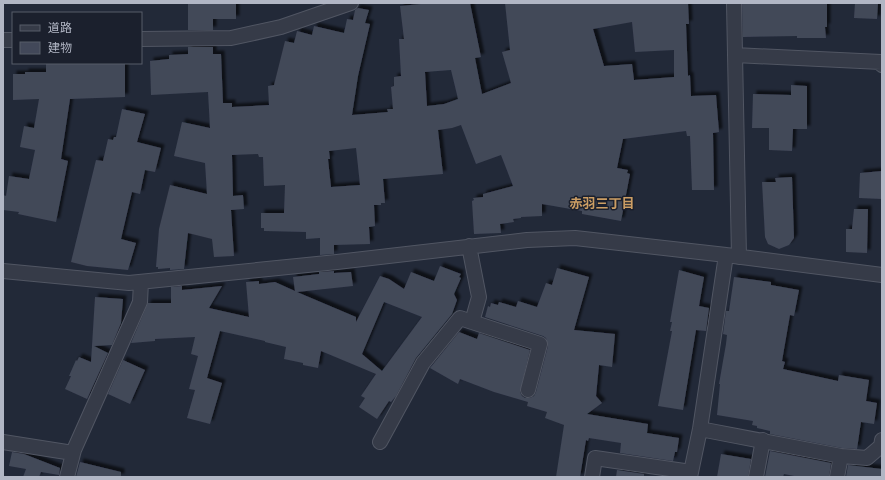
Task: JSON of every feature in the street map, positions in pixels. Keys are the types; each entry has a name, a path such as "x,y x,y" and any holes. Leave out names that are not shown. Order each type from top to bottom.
{"street":[{"path":"142,39 231,38 281,27 351,3"},
{"path":"592,477 595,458 691,475 732,256 735,55 734,3"},
{"path":"735,55 881,62 882,65"},
{"path":"3,271 129,283 337,262 527,240 575,238 882,275"},
{"path":"469,246 479,297 472,322"},
{"path":"67,477 73,453 140,302 141,282"},
{"path":"380,442 423,363 460,318 540,344 528,390"},
{"path":"700,429 841,456 867,458 881,446 882,440"},
{"path":"756,477 763,440"},
{"path":"3,442 73,453"},
{"path":"837,477 841,456"}],"building":[{"path":"188,3 236,3 236,19 213,19 213,30 188,30"},
{"path":"431,3 470,3 481,57 475,58 482,94 511,83 502,52 510,50 505,3 688,3 689,24 686,24 688,76 690,75 691,96 716,95 719,132 713,133 714,190 692,190 690,136 687,136 686,131 623,139 617,168 628,170 627,173 630,174 621,221 582,214 582,211 542,204 542,216 521,217 513,219 514,222 500,224 501,233 474,234 473,198 483,197 483,194 513,186 501,155 476,164 461,125 438,130 443,174 383,179 385,203 381,203 381,205 374,205 375,226 369,227 370,244 334,245 334,254 320,255 320,238 306,239 306,232 264,231 264,228 261,228 261,213 284,213 285,185 264,186 263,157 259,157 258,154 232,155 233,196 243,195 244,209 231,210 234,256 214,257 212,239 188,233 184,269 158,269 158,267 156,267 159,229 170,185 207,194 205,163 174,156 182,122 210,128 208,92 151,95 150,61 169,59 169,55 188,54 188,47 213,47 213,54 221,54 223,103 232,103 232,107 269,105 268,86 274,85 285,41 294,43 297,31 312,35 314,26 344,33 347,19 353,20 355,10 358,8 369,10 365,23 370,24 358,76 352,115 388,112 387,109 393,109 391,87 394,86 394,77 401,76 399,39 404,39 400,6","holes":["632,22 635,52 674,50 674,77 634,80 632,64 604,66 593,29","451,70 458,99 444,104 427,106 425,72","356,148 360,185 331,187 328,159 330,159 329,151"]},
{"path":"742,3 827,3 827,27 825,27 826,38 797,38 797,36 743,37"},
{"path":"855,3 878,3 877,19 854,18"},
{"path":"46,64 125,64 125,97 70,99 61,159 68,161 56,222 18,214 19,212 3,210 3,195 6,196 9,176 29,179 35,150 20,147 24,126 34,128 39,99 13,100 13,74 25,74 25,72 46,72"},
{"path":"791,85 807,86 807,129 793,129 792,151 769,150 769,128 752,128 753,94 791,95"},
{"path":"122,109 145,114 137,142 161,148 155,172 145,170 140,194 132,192 121,239 136,243 128,270 87,266 71,262 96,160 103,161 108,139 113,140 114,137 116,137"},
{"path":"882,171 882,199 859,198 860,173"},
{"path":"792,177 794,238 789,245 779,249 768,244 765,237 762,182 776,182 775,178"},
{"path":"854,209 868,209 867,253 846,252 846,229 852,229"},
{"path":"440,266 461,274 459,277 461,278 454,294 457,300 452,314 416,358 396,396 391,402 389,401 377,419 359,407 365,398 361,396 376,374 321,351 318,368 303,365 303,363 284,359 286,347 220,331 207,378 222,383 210,424 187,418 195,390 189,389 198,356 191,354 195,337 155,339 155,341 131,343 148,303 171,303 171,287 182,286 182,290 222,286 209,308 249,317 246,282 259,281 259,284 275,282 295,291 293,277 319,274 319,272 351,272 353,286 297,292 356,317 356,322 380,276 389,279 404,289 411,272 434,281","holes":["384,302 422,317 382,371 362,354"]},
{"path":"557,268 589,277 574,330 615,334 612,367 599,365 596,396 602,403 587,414 648,424 647,433 679,438 677,452 675,452 673,461 620,453 621,443 589,438 588,441 586,440 580,477 556,477 564,425 545,418 547,412 527,406 528,402 494,392 460,379 458,384 430,368 459,332 477,339 479,333 530,350 520,392 525,398 534,396 548,346 546,338 485,317 488,306 490,307 491,303 498,305 499,302 516,307 518,301 537,307 546,283 552,285"},
{"path":"679,270 704,277 699,306 709,308 706,331 696,330 683,410 658,406 672,331 670,331 672,322 670,322"},
{"path":"734,277 771,282 771,285 799,290 794,316 790,315 782,361 785,362 783,369 838,381 839,375 869,380 866,401 877,403 874,424 861,422 857,449 842,448 770,434 770,431 757,428 757,426 752,425 753,421 717,415 719,384 727,335 723,334 726,311 729,311"},
{"path":"95,297 123,299 121,323 112,345 94,346 108,353 87,399 65,389 76,360 77,361 79,357 91,362"},
{"path":"123,360 145,370 130,404 108,394"},
{"path":"770,451 831,463 829,477 799,477 784,474 783,477 765,477"},
{"path":"12,452 24,454 60,468 59,475 41,472 39,477 23,477 26,469 9,466"},
{"path":"721,454 751,459 748,477 717,477"},
{"path":"80,462 121,472 121,477 76,477"},
{"path":"848,465 882,469 882,477 846,477"},
{"path":"617,470 644,474 644,477 616,477"}],"district":[{"name":"赤羽三丁目","path":"602,204"}]}
